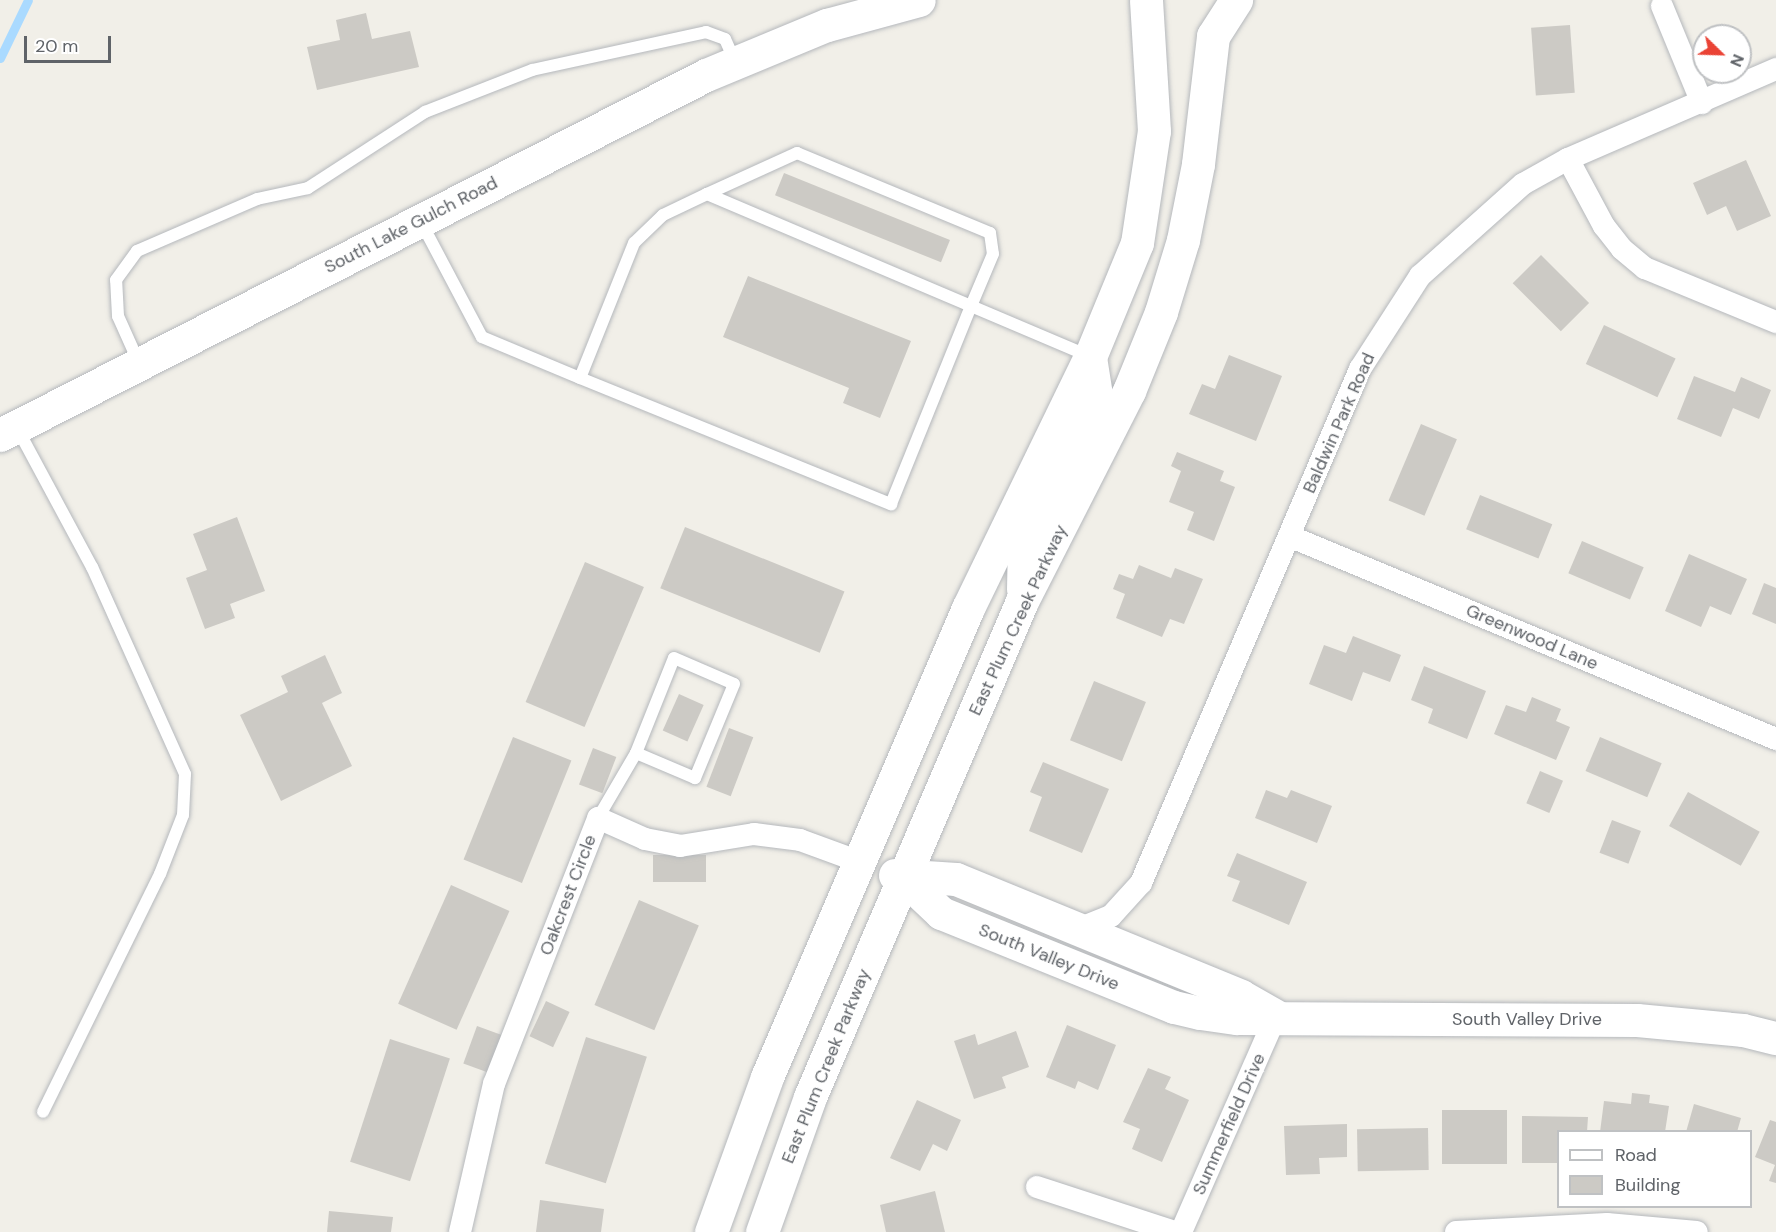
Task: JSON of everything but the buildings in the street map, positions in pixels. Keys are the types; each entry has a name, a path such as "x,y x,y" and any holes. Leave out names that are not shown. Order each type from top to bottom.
{"main road":[{"name":"South Lake Gulch Road","path":"827,25 869,0"},
{"name":"South Lake Gulch Road","path":"8,431 736,63 827,25 919,0"},
{"path":"711,1232 741,1140 968,608 1090,357 1137,243 1149,185 1154,87 1146,0"},
{"name":"East Plum Creek Parkway","path":"762,1232 810,1097 1022,601 1129,390 1161,312 1183,240 1198,164 1213,36 1236,0"},
{"path":"1022,601 1024,542 1096,395 1090,357"},
{"name":"South Valley Drive","path":"860,862 904,878 956,879 1241,996 1276,1016"},
{"name":"South Valley Drive","path":"904,878 941,913 1174,1007 1237,1018 1276,1016 1637,1020 1743,1030 1776,1038"}],"street":[{"path":"1662,6 1702,103"},
{"name":"Baldwin Park Road","path":"1076,930 1097,924 1126,904 1161,847 1360,369 1420,276 1488,211 1568,159 1702,103 1776,69"},
{"path":"1568,159 1604,226 1630,256 1679,284 1776,322"},
{"name":"Greenwood Lane","path":"1289,536 1776,739"},
{"name":"Oakcrest Circle","path":"460,1232 494,1084 598,818 645,839 680,846 754,834 800,840 860,862"},
{"name":"Summerfield Drive","path":"1181,1232 1276,1016"},
{"path":"1037,1187 1174,1232"},
{"path":"1456,1232 1607,1224 1697,1232"}],"lane":[{"path":"139,364 118,316 116,280 137,251 257,199 308,188 425,112 532,70 706,32 725,39 736,63"},
{"path":"420,221 482,337 580,378 891,504 993,254 990,233 797,153 663,214 634,243 580,378"},
{"path":"707,194 1090,357"},
{"path":"8,431 92,567 185,774 183,815 160,874 43,1112"},
{"path":"598,818 636,753 674,658 734,684 695,778 636,753"}],"waterway":[{"path":"0,58 28,0"}]}
